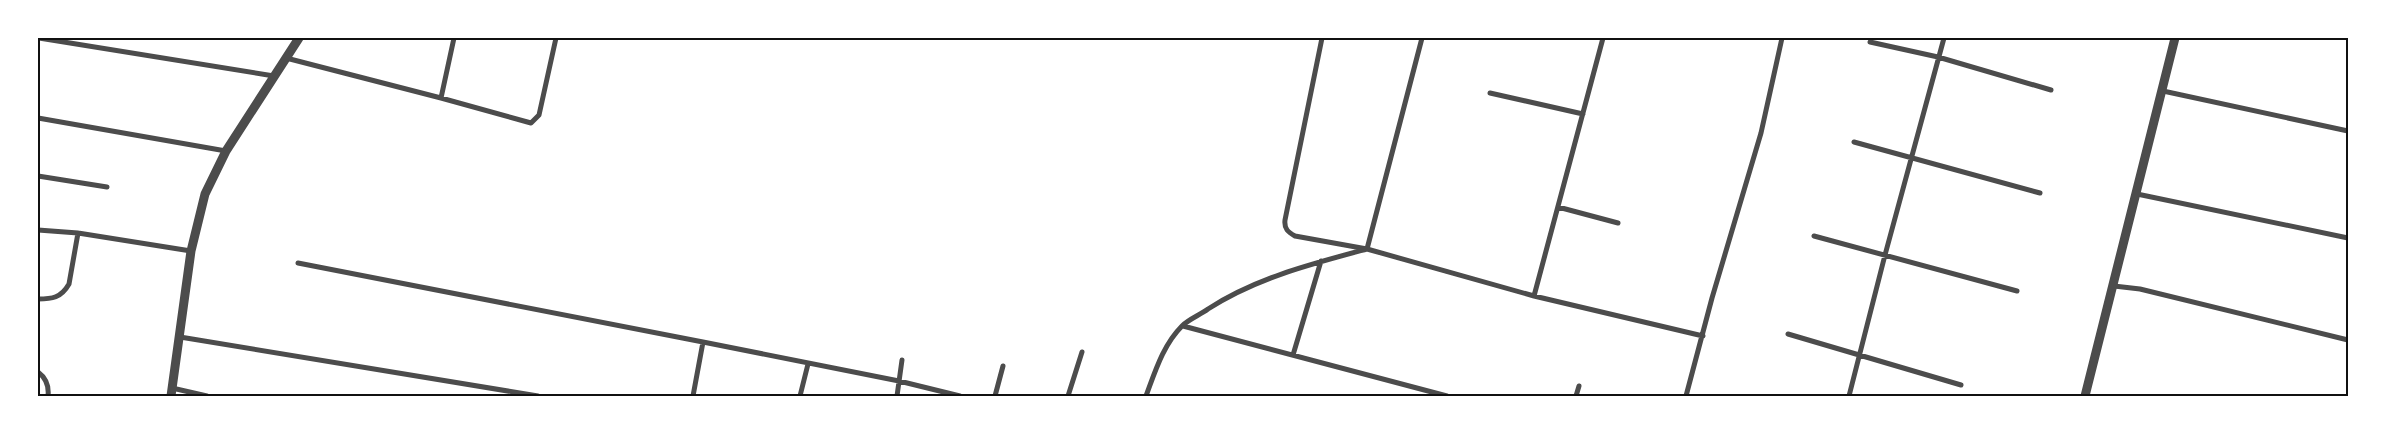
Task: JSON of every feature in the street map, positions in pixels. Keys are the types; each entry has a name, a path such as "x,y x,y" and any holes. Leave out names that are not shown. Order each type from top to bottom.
{"street":[{"path":"39,38 274,76"},
{"path":"207,396 172,392 191,250 205,194 226,151 299,38"},
{"path":"441,98 454,38"},
{"path":"285,58 441,98 531,124 539,115 556,38"},
{"path":"1322,38 1285,226 1295,236 1367,249 1534,296 1703,336"},
{"path":"1367,249 1422,38"},
{"path":"1534,296 1602,38"},
{"path":"1686,396 1712,298 1762,133 1782,38"},
{"path":"1849,396 1944,38"},
{"path":"2085,396 2175,38"},
{"path":"1870,42 1938,57 2051,90"},
{"path":"2163,91 2348,131"},
{"path":"1490,93 1583,114"},
{"path":"38,118 226,151"},
{"path":"1854,142 2040,193"},
{"path":"38,176 107,187"},
{"path":"2137,194 2348,238"},
{"path":"1558,207 1618,224"},
{"path":"38,230 78,233 191,250"},
{"path":"38,298 53,299 65,291 78,233"},
{"path":"1814,236 2017,291"},
{"path":"1146,396 1159,360 1183,326 1236,291 1321,261 1367,249"},
{"path":"1293,355 1321,261"},
{"path":"298,263 899,381 960,396"},
{"path":"2114,286 2140,289 2348,340"},
{"path":"1183,326 1447,396"},
{"path":"1788,334 1961,385"},
{"path":"180,337 538,396"},
{"path":"693,396 703,342"},
{"path":"1068,396 1082,352"},
{"path":"896,396 902,360"},
{"path":"800,396 808,364"},
{"path":"995,396 1004,366"},
{"path":"38,372 46,383 48,396"},
{"path":"1576,396 1579,386"}]}
